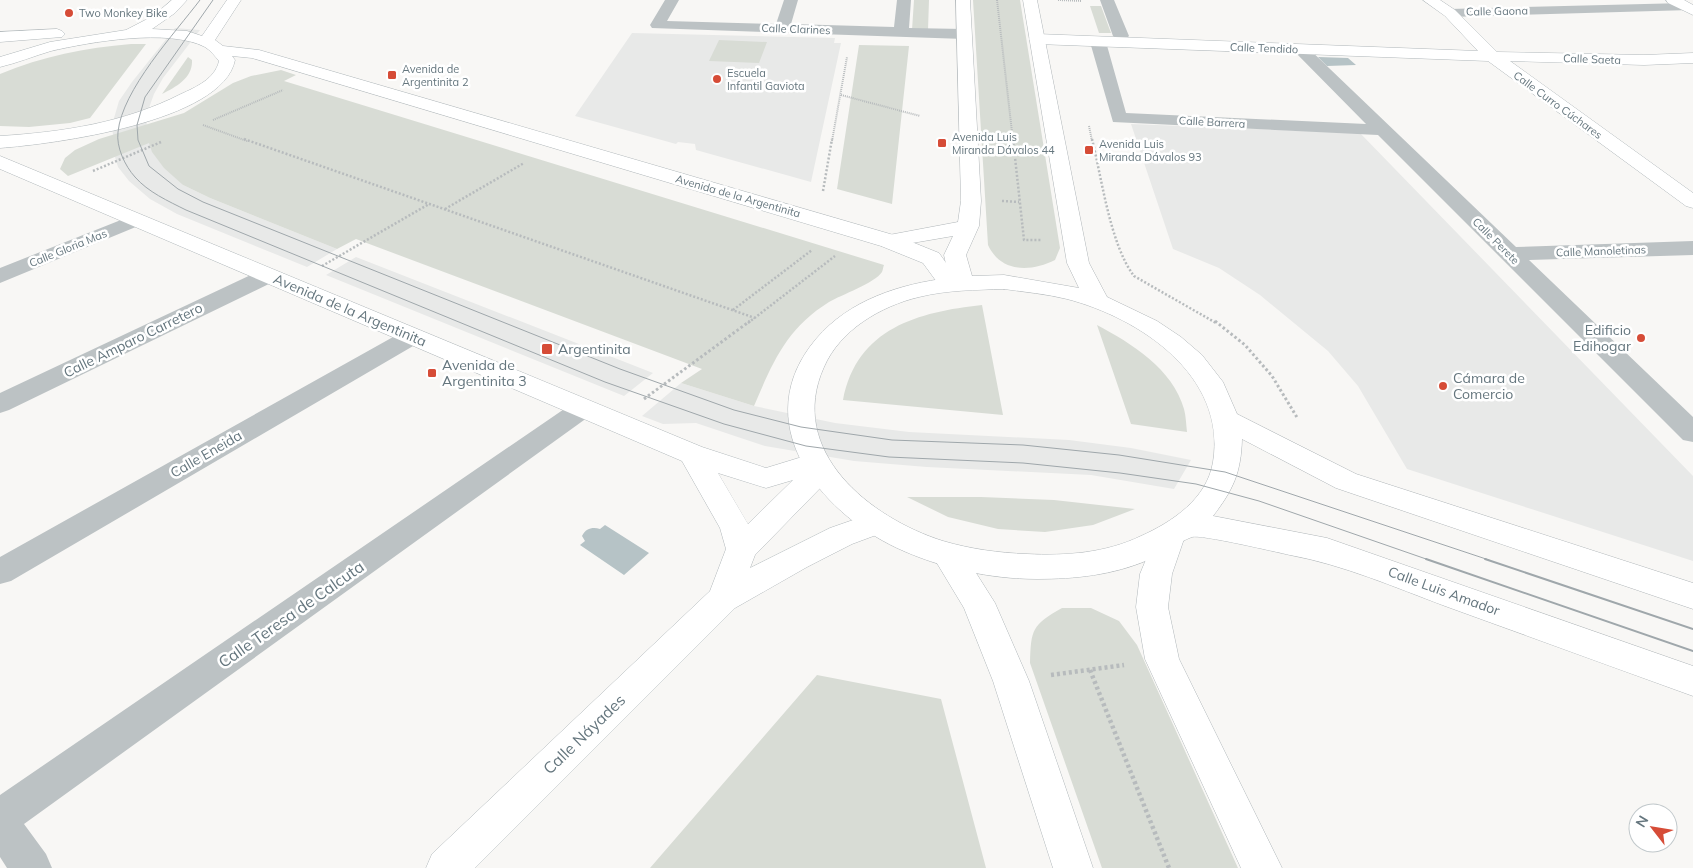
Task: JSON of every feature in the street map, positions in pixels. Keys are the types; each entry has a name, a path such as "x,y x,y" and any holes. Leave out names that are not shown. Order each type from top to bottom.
{"main road":[{"path":"126,34 149,26 173,9 180,0"},
{"path":"206,40 234,0"},
{"path":"956,284 955,255 968,226 972,200 963,0"},
{"path":"1030,0 1078,263 1097,301"},
{"name":"Calle Curro Cúchares","path":"1430,0 1450,12 1492,56 1693,202"},
{"path":"0,37 74,33 101,37"},
{"path":"0,62 52,46 126,34 174,34 206,40 223,51 227,60 224,72 207,88 177,104 137,120 86,132 38,140 0,142"},
{"name":"Calle Tendido","path":"1037,40 1492,56"},
{"name":"Avenida de la Argentinita","path":"223,51 253,53 889,241 931,258 956,284"},
{"name":"Calle Saeta","path":"1492,56 1644,60 1693,58"},
{"name":"Avenida de la Argentinita","path":"0,162 692,454 766,478 817,467"},
{"path":"889,241 968,226"},
{"path":"1179,529 1140,550 1106,561 1061,567 1008,566 948,555 905,539 876,523 845,499 817,467 806,446 801,427 799,397 807,370 824,343 848,321 879,304 913,292 956,284 1004,282 1049,288 1097,301 1160,332 1183,351 1205,375 1219,397 1227,420 1229,446 1225,472 1217,489 1179,529 1156,574 1152,608 1162,659 1262,868"},
{"path":"1227,420 1346,481 1693,596"},
{"path":"692,454 735,527 742,549"},
{"name":"Calle Náyades","path":"723,599 742,549 817,467"},
{"name":"Calle Náyades","path":"446,868 723,599 796,558 876,523"},
{"name":"Calle Luis Amador","path":"1179,529 1327,550 1693,681"},
{"path":"948,555 979,603 1012,681 1073,868"}],"street":[{"name":"Calle Clarines","path":"672,0 657,26 964,34"},
{"path":"782,29 791,0"},
{"path":"901,32 904,0"},
{"path":"1107,0 1120,36"},
{"name":"Calle Gaona","path":"1450,12 1686,6"},
{"name":"Calle Barrera","path":"1098,42 1120,118 1384,130"},
{"name":"Calle Perete","path":"1300,49 1693,433"},
{"name":"Calle Gloria Mas","path":"0,276 136,220"},
{"name":"Calle Manoletinas","path":"1509,254 1693,248"},
{"name":"Calle Amparo Carretero","path":"0,404 267,276"},
{"name":"Calle Eneida","path":"0,572 411,337"},
{"name":"Calle Teresa de Calcuta","path":"0,818 582,409"},
{"path":"0,824 32,868"}],"path":[{"path":"997,0 1024,240 1041,240"},
{"path":"999,20 1007,20"},
{"path":"822,194 841,96 851,31"},
{"path":"289,87 203,125 755,318"},
{"path":"841,96 920,116"},
{"path":"1088,120 1118,244 1125,264 1134,276 1214,321 1245,345 1272,376 1297,418 1303,424"},
{"path":"90,173 168,139"},
{"path":"444,209 526,162"},
{"path":"317,269 429,204"},
{"path":"733,310 812,250"},
{"path":"640,401 755,318 839,252"},
{"path":"1045,676 1126,664"},
{"path":"1090,670 1169,868"}],"shaded area":[{"path":"914,0 929,0 928,30 912,30"},
{"path":"973,0 1020,0 1060,248 1055,260 1036,267 1017,268 1009,265 1001,261 988,245"},
{"path":"1090,6 1101,6 1111,33 1099,33"},
{"path":"175,28 200,30 163,78 154,94 146,116 147,128 183,185 210,198 337,249 307,267 177,214 150,199 129,181 118,167 115,157 112,125 119,101"},
{"name":"Escuela Infantil Gaviota","path":"632,33 835,38 834,43 841,43 811,182 696,150 695,144 678,142 676,144 575,116"},
{"path":"719,40 767,42 759,63 709,61"},
{"path":"131,44 146,44 90,118 70,123 29,127 0,126 0,74 32,62 64,54"},
{"path":"859,45 909,46 892,204 837,189"},
{"path":"188,57 192,60 192,66 187,77 178,85 162,94"},
{"path":"1318,57 1348,58 1356,65 1327,66"},
{"path":"281,70 296,75 284,81 884,265 878,276 829,302 802,323 782,348 754,406 681,383 702,369 356,239 337,249 210,198 183,185 164,168 152,152 149,143 68,176 60,169 65,158 75,150 99,139 184,113 233,83 251,76"},
{"path":"1131,124 1360,133 1693,476 1693,561 1407,469 1358,386 1328,351 1260,295 1219,268 1173,249"},
{"path":"356,257 653,373 624,396 326,275"},
{"path":"982,305 1003,415 843,400 850,376 862,356 876,340 894,328 914,319 958,308"},
{"path":"1097,325 1137,349 1161,370 1171,382 1178,395 1185,412 1187,432 1131,424"},
{"path":"681,383 754,406 835,423 909,432 1069,440 1131,448 1191,460 1174,489 1091,475 927,467 854,461 765,446 696,423 663,424 642,416"},
{"path":"907,497 981,497 1054,500 1135,509 1093,525 1045,532 998,529 948,517"},
{"path":"605,525 649,553 624,575 580,545 585,541 582,536 586,531 592,528 600,529"},
{"path":"1062,608 1091,608 1119,621 1137,645 1238,868 1102,868 1030,663 1031,642 1035,629 1044,619"},
{"path":"817,675 941,699 986,868 650,868"}],"tram line":[{"path":"200,0 139,80 129,98 118,132 118,144 122,156 135,177 152,192 186,210 605,382 724,424 806,446 889,457 1023,463 1120,473 1196,484 1259,501 1429,560"},
{"path":"213,0 145,97 137,125 138,140 149,166 178,189 203,202 620,369 734,410 801,427 892,440 1023,445 1119,455 1225,472 1489,560"},
{"path":"1426,559 1693,651"},
{"path":"1485,559 1693,629"}],"place":[{"name":"Two Monkey Bike","path":"69,13"},
{"name":"Avenida de Argentinita 2","path":"392,75"},
{"name":"Escuela Infantil Gaviota","path":"717,79"},
{"name":"Avenida Luis Miranda Dávalos 44","path":"942,143"},
{"name":"Avenida Luis Miranda Dávalos 93","path":"1089,150"},
{"name":"Edificio Edihogar","path":"1641,338"},
{"name":"Argentinita","path":"547,349"},
{"name":"Avenida de Argentinita 3","path":"432,373"},
{"name":"Cámara de Comercio","path":"1443,386"}]}
